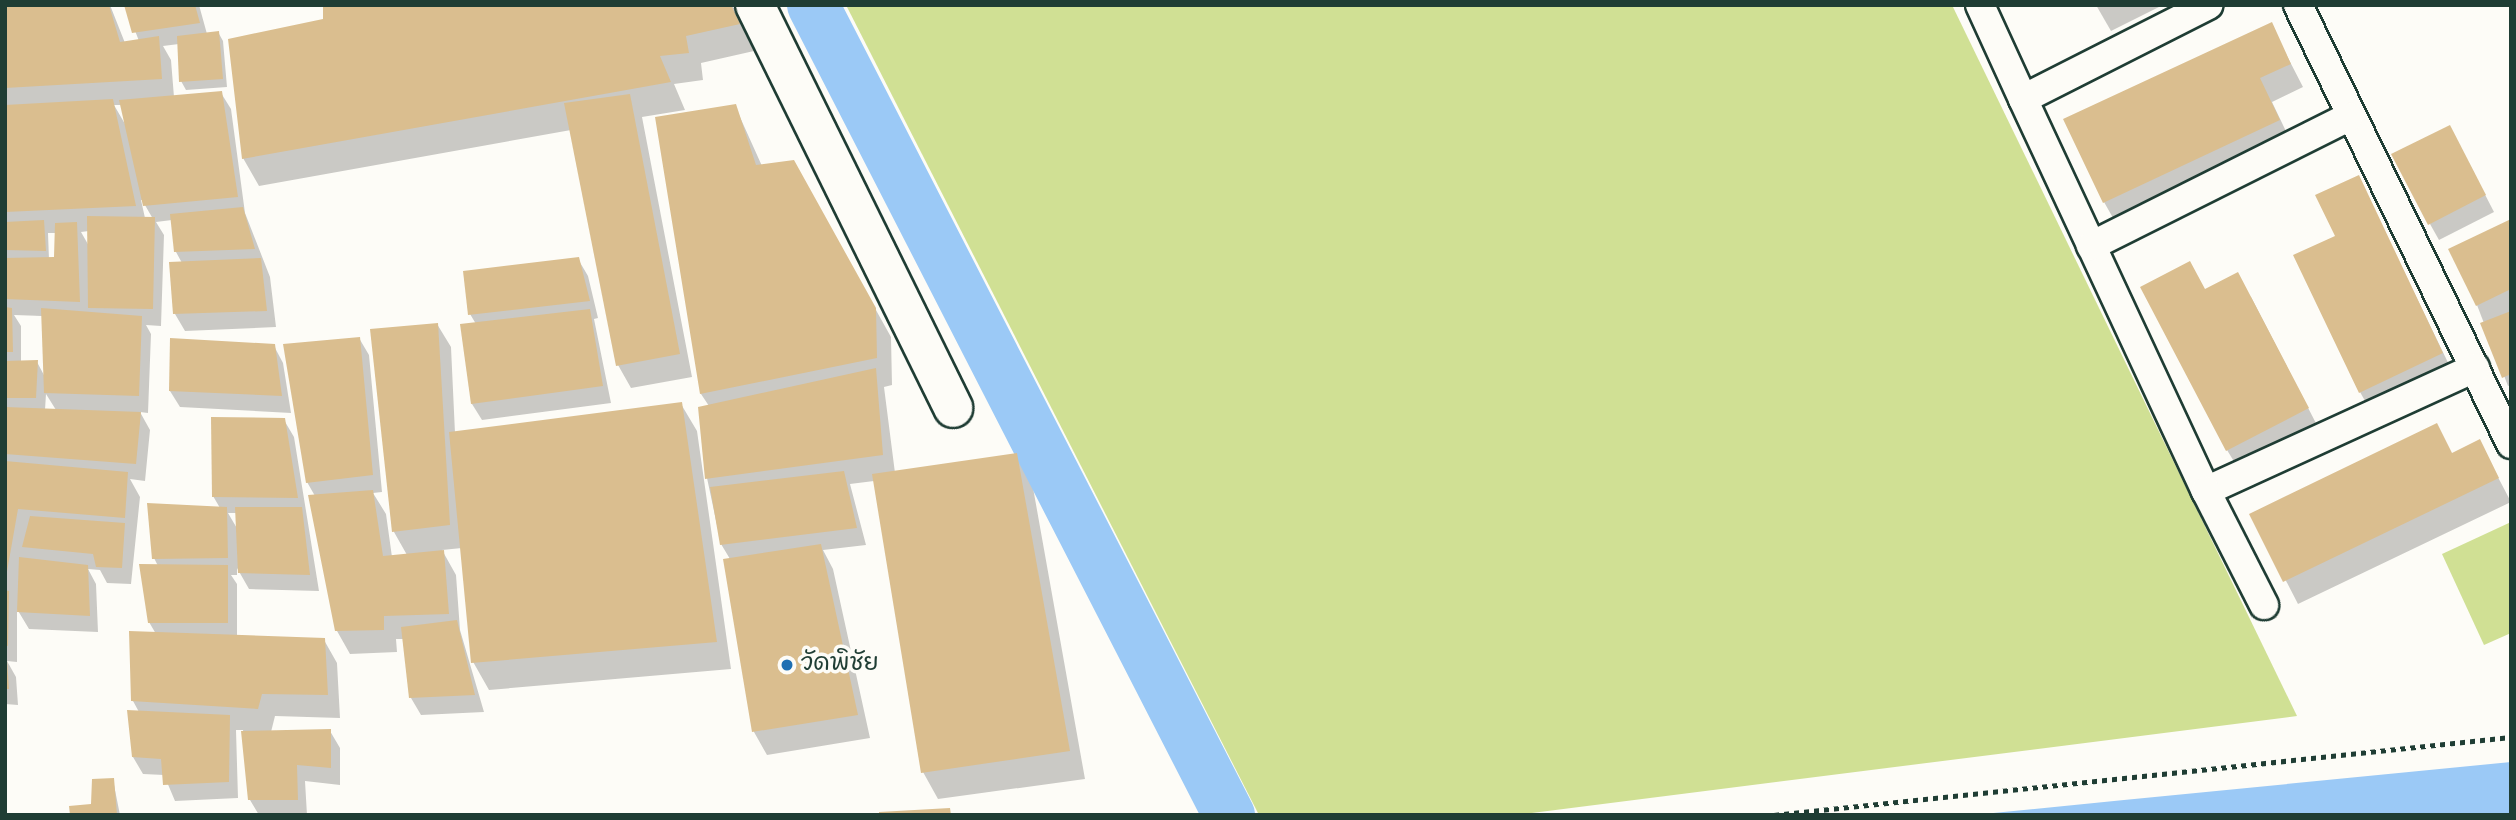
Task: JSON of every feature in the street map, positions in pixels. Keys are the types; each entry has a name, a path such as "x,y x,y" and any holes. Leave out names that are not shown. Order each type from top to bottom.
{"street":[{"path":"755,5 953,408"}],"lane":[{"path":"1980,5 2206,491 2264,604"},
{"path":"2023,99 2208,5"},
{"path":"2298,5 2349,117 2511,444"},
{"path":"2091,246 2349,117"},
{"path":"2206,491 2475,369"}],"path":[{"path":"1774,815 2511,737"}],"green space":[{"path":"846,5 1952,5 2297,716 1517,815 1259,815"},
{"path":"2511,522 2511,633 2484,645 2442,554"}],"water":[{"path":"2511,762 2511,815 1973,815 2124,800"}],"building":[{"path":"109,5 120,42 159,36 162,79 5,88 5,6"},
{"path":"124,5 195,5 200,23 132,33"},
{"path":"323,5 731,5 740,24 686,36 689,53 660,56 671,82 242,159 228,39 323,19"},
{"path":"2272,22 2291,64 2260,78 2280,120 2103,203 2063,119"},
{"path":"219,31 223,79 179,82 177,36"},
{"path":"222,91 238,197 143,206 119,100"},
{"path":"630,94 680,354 616,366 564,103"},
{"path":"113,99 136,206 5,212 5,105"},
{"path":"736,104 756,165 794,160 876,308 877,358 700,394 655,117"},
{"path":"2450,125 2486,195 2428,225 2391,154"},
{"path":"2359,175 2443,353 2359,393 2293,255 2335,236 2315,195"},
{"path":"243,207 255,249 174,252 170,214"},
{"path":"87,216 155,217 153,309 88,308"},
{"path":"2511,219 2511,289 2476,306 2448,249"},
{"path":"44,220 46,251 5,250 5,222"},
{"path":"77,222 80,302 5,299 5,258 54,257 55,223"},
{"path":"579,257 590,301 468,315 463,271"},
{"path":"261,258 267,311 173,314 169,262"},
{"path":"2190,261 2205,289 2238,272 2309,408 2226,451 2140,287"},
{"path":"5,307 12,308 13,352 5,352"},
{"path":"41,308 142,316 139,396 44,393"},
{"path":"590,309 603,386 471,404 460,324"},
{"path":"2511,311 2511,374 2502,378 2480,323"},
{"path":"438,323 450,525 392,532 370,329"},
{"path":"360,337 373,475 306,483 283,344"},
{"path":"170,338 275,344 282,396 169,391"},
{"path":"38,360 36,398 5,398 5,361"},
{"path":"876,368 883,455 705,479 698,407"},
{"path":"682,402 717,642 471,663 449,432"},
{"path":"5,407 141,412 136,464 5,454"},
{"path":"211,417 285,418 298,498 212,497"},
{"path":"2437,423 2452,453 2480,439 2499,478 2283,582 2249,514"},
{"path":"1017,453 1070,751 921,773 872,474"},
{"path":"5,461 128,472 125,518 18,509 5,583"},
{"path":"844,471 857,528 720,545 710,487"},
{"path":"373,490 383,556 444,550 449,614 384,616 384,630 335,631 308,495"},
{"path":"147,503 227,507 228,558 152,559"},
{"path":"235,507 302,507 310,575 238,573"},
{"path":"30,516 125,523 122,568 96,567 93,554 22,547"},
{"path":"821,544 858,715 752,732 723,559"},
{"path":"19,557 88,565 90,616 17,612"},
{"path":"139,564 228,565 228,623 148,623"},
{"path":"5,590 9,591 8,646 5,645"},
{"path":"457,620 475,695 409,698 401,627"},
{"path":"129,631 325,638 328,695 262,694 258,709 131,701"},
{"path":"7,660 9,689 5,689"},
{"path":"127,710 230,715 229,782 163,785 161,759 132,757"},
{"path":"331,729 331,768 297,765 298,800 248,800 241,731"},
{"path":"114,778 117,815 70,815 69,806 91,804 92,779"},
{"path":"950,808 951,815 879,815 879,812"}],"waterway":[{"path":"813,5 1229,815"}],"place":[{"name":"วัดพิชัย","path":"787,665"}]}
